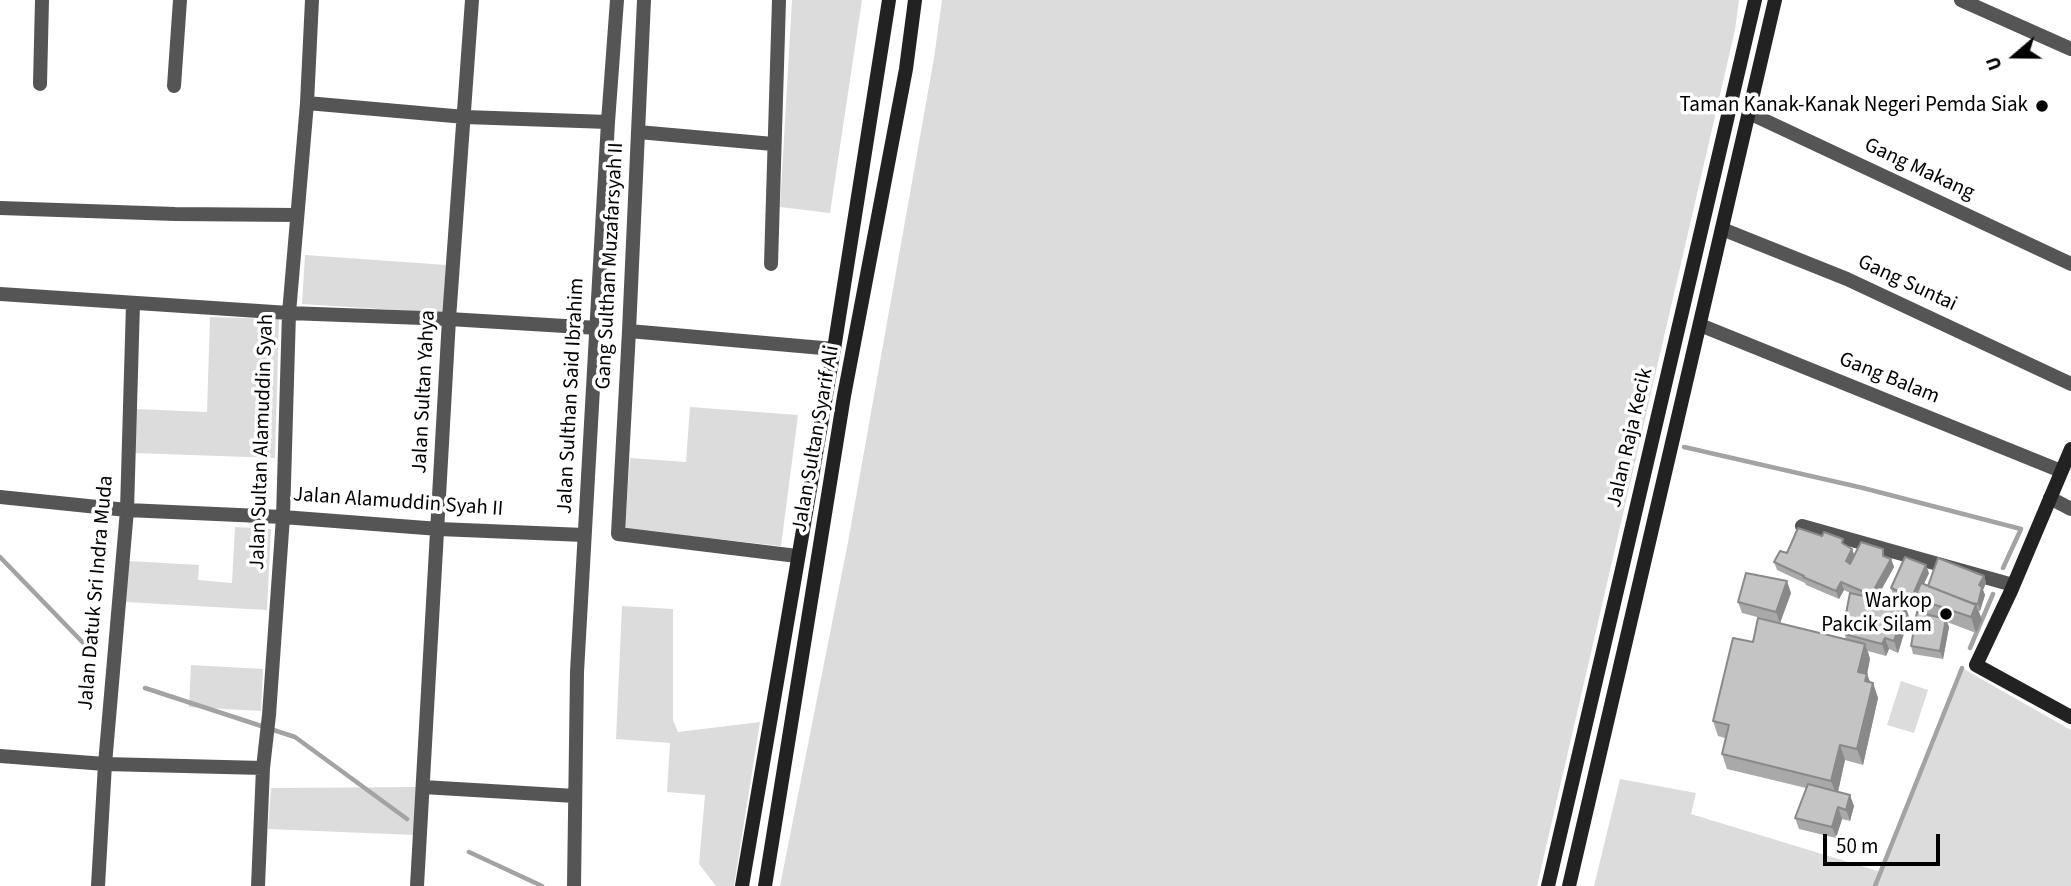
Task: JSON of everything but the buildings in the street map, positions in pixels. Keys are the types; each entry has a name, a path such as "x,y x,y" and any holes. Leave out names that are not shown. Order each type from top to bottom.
{"street":[{"path":"40,84 42,0"},
{"path":"174,86 180,0"},
{"name":"Jalan Sultan Alamuddin Syah","path":"258,886 263,768 283,517 289,313 307,103 312,0"},
{"name":"Jalan Sultan Yahya","path":"417,886 449,319 472,0"},
{"name":"Jalan Sulthan Said Ibrahim","path":"574,886 577,672 617,0"},
{"name":"Gang Sulthan Muzafarsyah II","path":"644,0 618,534 797,556"},
{"path":"771,264 779,0"},
{"name":"Jalan Sultan Syarif Ali","path":"742,886 834,349 889,0"},
{"name":"Jalan Sultan Syarif Ali","path":"765,886 844,396 906,69 915,0"},
{"name":"Jalan Raja Kecik","path":"1548,886 1755,0"},
{"name":"Jalan Raja Kecik","path":"1569,886 1775,0"},
{"path":"1961,0 2071,49"},
{"path":"307,103 465,117 608,122"},
{"name":"Gang Makang","path":"1748,113 2071,264"},
{"path":"638,132 773,144"},
{"path":"1718,153 1739,158"},
{"path":"0,208 175,215 298,215"},
{"name":"Gang Suntai","path":"1722,229 1847,279 2071,384"},
{"path":"0,295 598,328"},
{"name":"Jalan Datuk Sri Indra Muda","path":"98,886 105,764 127,510 133,304"},
{"name":"Gang Balam","path":"1700,325 2061,471"},
{"path":"629,331 834,349"},
{"path":"2071,449 1976,665 2071,717"},
{"name":"Jalan Alamuddin Syah II","path":"0,497 127,510 283,517 439,529 584,534"},
{"path":"2050,498 2071,509"},
{"path":"1802,526 2013,585"},
{"path":"1579,754 1600,758"},
{"path":"0,756 105,764 263,768"},
{"path":"423,786 575,796"}],"shaded area":[{"path":"792,0 862,0 830,213 780,207"},
{"path":"942,0 1739,0 1735,30 1537,886 780,886 848,542"},
{"path":"305,255 446,265 443,313 302,304"},
{"path":"210,317 279,319 275,458 135,453 136,409 207,412"},
{"path":"690,407 798,415 781,546 625,529 630,458 686,462"},
{"path":"235,527 271,529 267,610 126,602 128,561 199,565 198,580 232,583"},
{"path":"622,606 673,609 673,720 678,732 760,722 734,886 716,886 699,864 705,795 667,792 670,743 616,739"},
{"path":"191,665 263,669 261,711 189,707"},
{"path":"1962,668 2071,730 2071,886 1594,886 1620,779 1696,793 1691,814 1881,872"},
{"path":"1901,681 1928,690 1914,733 1887,725"},
{"path":"418,787 415,835 268,829 271,788"}],"waterway":[{"path":"1684,447 1863,488 2021,529 2003,568"},
{"path":"0,557 93,653"},
{"path":"1970,648 1993,594"},
{"path":"1875,886 1962,668"},
{"path":"145,688 295,737 407,819"},
{"path":"469,852 542,886"}],"place":[{"name":"Taman Kanak-Kanak Negeri Pemda Siak","path":"2042,106"},
{"name":"Warkop Pakcik Silam","path":"1946,614"}]}
